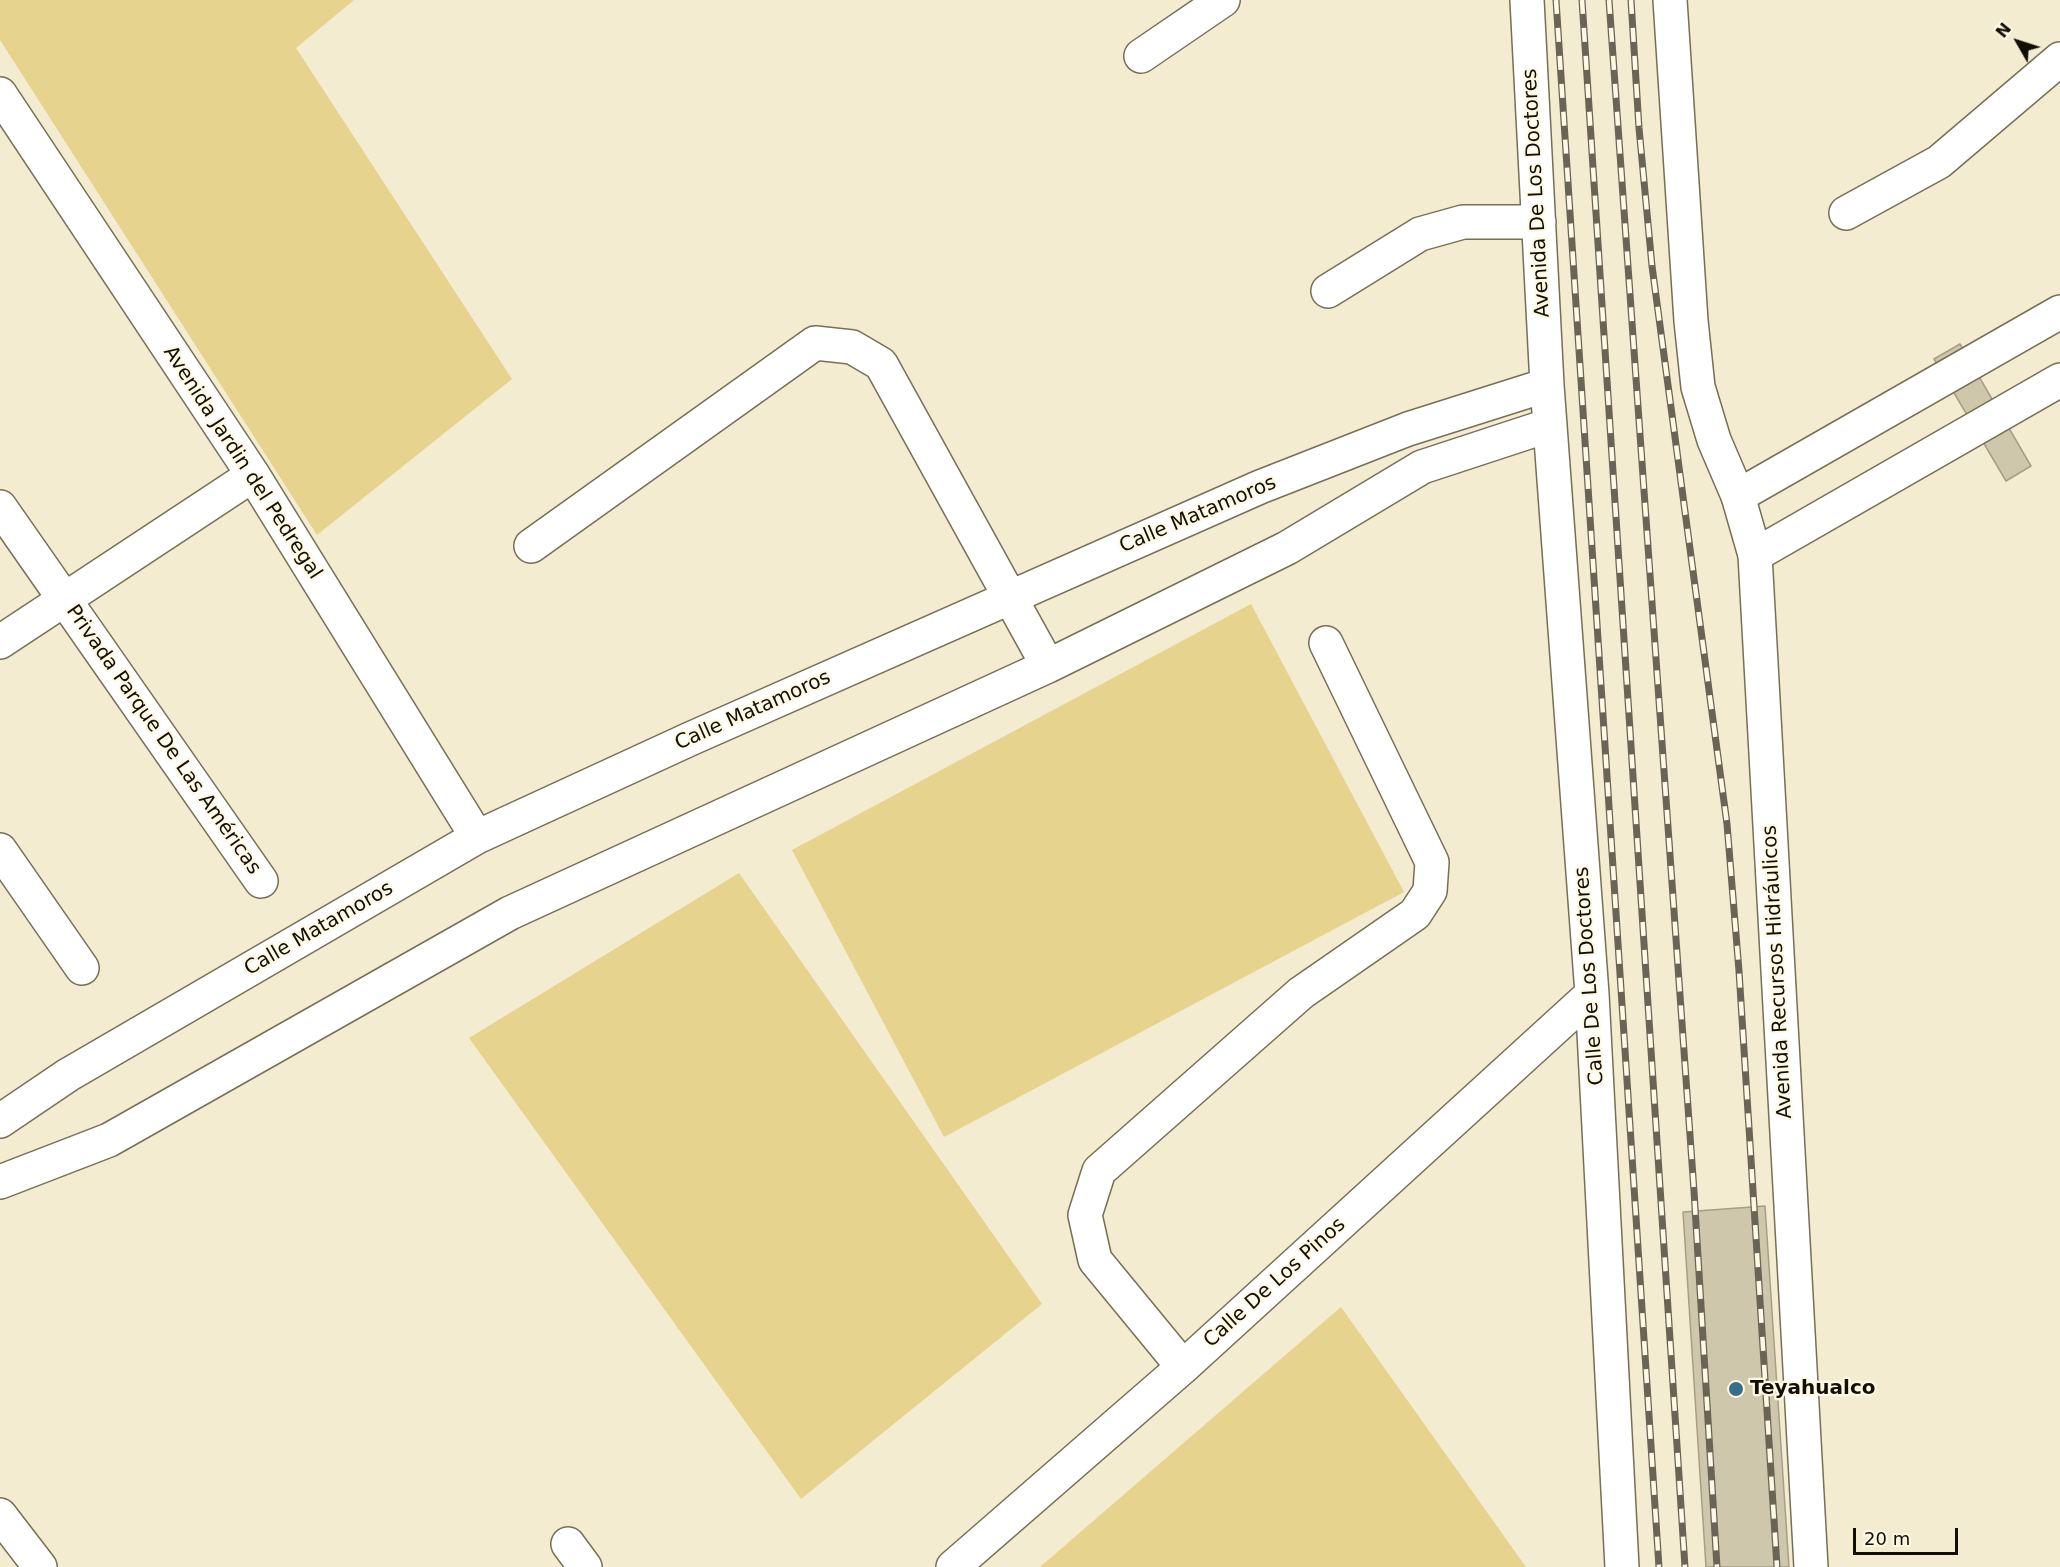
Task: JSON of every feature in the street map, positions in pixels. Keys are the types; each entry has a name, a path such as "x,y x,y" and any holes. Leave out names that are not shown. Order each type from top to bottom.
{"street":[{"path":"1141,56 1223,0"},
{"name":"Avenida De Los Doctores","path":"1527,0 1547,385"},
{"name":"Avenida Recursos Hidráulicos","path":"1670,0 1691,321 1698,387 1714,440 1738,496 1755,555 1811,1567"},
{"path":"1846,213 1939,162 2060,59"},
{"name":"Avenida Jardin del Pedregal","path":"2,103 253,475 477,837"},
{"path":"1328,291 1420,234 1463,222 1539,222"},
{"path":"1738,496 2060,312"},
{"path":"531,546 815,343 852,347 881,364 1048,666"},
{"path":"1755,555 2060,380"},
{"name":"Calle De Los Doctores","path":"1547,385 1592,994 1623,1567"},
{"name":"Calle Matamoros","path":"0,1121 68,1075 477,837 1010,597 1281,478 1408,429 1547,385"},
{"path":"0,1182 109,1140 510,913 1048,666 1287,548 1422,467 1550,425"},
{"path":"0,642 253,475"},
{"name":"Privada Parque De Las Américas","path":"0,507 261,881"},
{"path":"1183,1367 1095,1260 1085,1215 1099,1171 1301,993 1415,914 1430,891 1432,862 1326,643"},
{"path":"0,850 82,968"},
{"name":"Calle De Los Pinos","path":"953,1567 1183,1367 1592,994"},
{"path":"0,1515 40,1567"}],"shaded area":[{"path":"0,0 354,0 296,48 512,379 317,535 0,40"},
{"path":"1251,604 1404,892 944,1137 792,850"},
{"path":"739,873 1042,1304 801,1499 469,1038"},
{"path":"1341,1307 1526,1567 1040,1567"}],"building":[{"path":"1960,344 2031,466 2006,481 1934,359"},
{"name":"Teyahualco","path":"1765,1206 1789,1567 1706,1567 1683,1212"}],"railway":[{"path":"1556,0 1659,1567"},
{"path":"1582,0 1685,1567"},
{"path":"1609,0 1694,1191 1717,1567"},
{"path":"1631,0 1639,128 1652,266 1727,824 1739,971 1777,1567"}],"place":[{"name":"Teyahualco","path":"1736,1389"}]}
